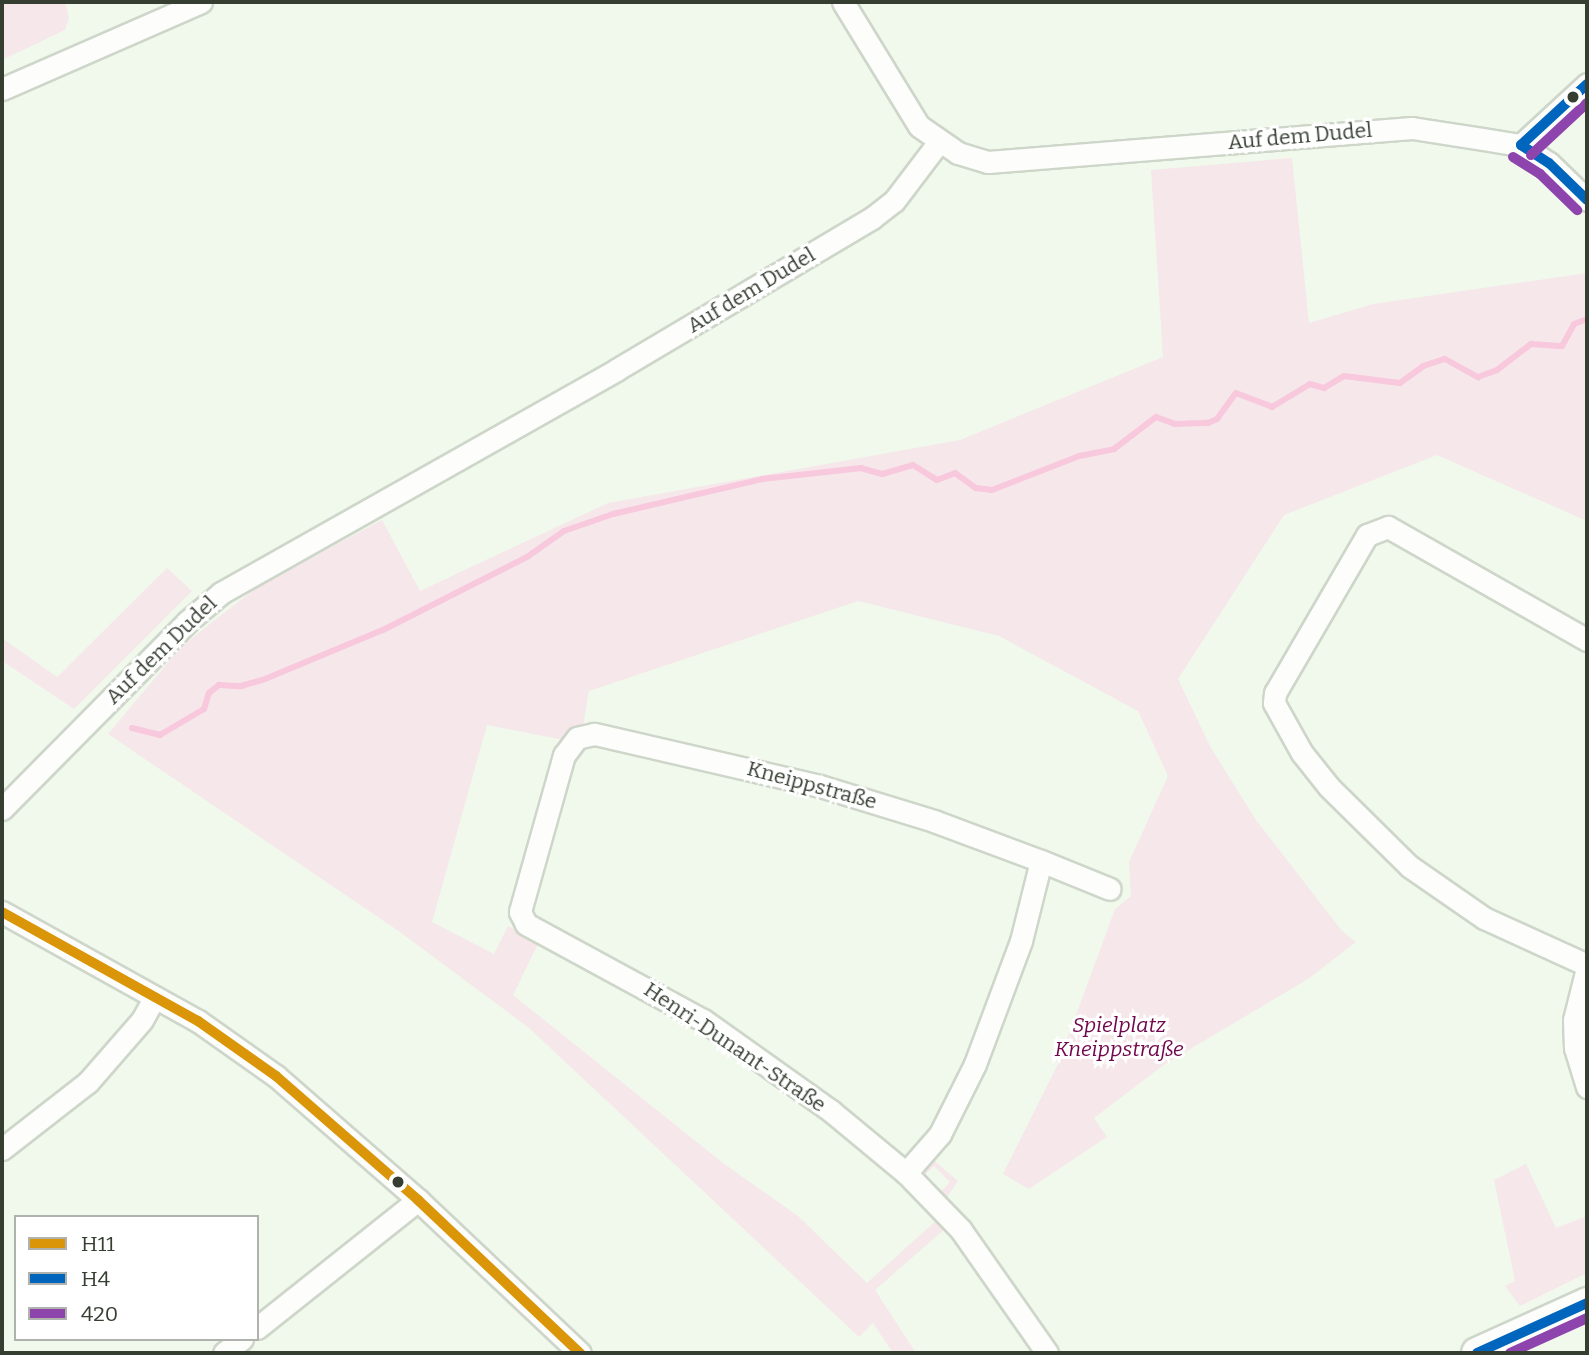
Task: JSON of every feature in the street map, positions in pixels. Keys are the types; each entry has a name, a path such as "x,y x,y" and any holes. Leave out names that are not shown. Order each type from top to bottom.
{"main road":[{"path":"1477,1353 1587,1303"}],"street":[{"path":"2,89 201,2"},
{"path":"842,2 909,113 938,143"},
{"path":"1521,145 1587,84"},
{"name":"Auf dem Dudel","path":"2,809 188,621 221,593 606,376 872,219 894,201 938,143 988,162 1412,128 1521,145 1549,163 1587,200"},
{"path":"1587,640 1388,527 1367,535 1275,694 1274,703 1302,753 1329,787 1409,866 1484,918 1587,967 1574,1020 1575,1048 1587,1087"},
{"name":"Kneippstraße","path":"577,738 594,734 820,786 934,821 1110,889"},
{"name":"Henri-Dunant-Straße","path":"577,738 564,755 520,912 526,924 703,1020 831,1111 906,1173 966,1235 1047,1353"},
{"path":"906,1173 940,1133 975,1064 1021,941 1041,861"},
{"path":"2,912 155,997 275,1076 418,1200 580,1353"},
{"path":"2,1149 88,1082 142,1020 155,997"},
{"path":"259,1326 418,1200"},
{"path":"224,1353 239,1341"}],"green space":[{"path":"2,2 65,2 69,18 65,30 2,60"},
{"name":"Spielplatz Kneippstraße","path":"1292,158 1309,323 1373,304 1587,273 1587,521 1437,455 1284,515 1178,679 1211,748 1256,820 1342,931 1356,942 1308,979 1165,1064 1094,1118 1107,1137 1029,1189 1003,1174 1058,1064 1115,909 1131,896 1129,862 1168,776 1138,711 999,636 858,601 589,691 583,726 571,728 564,740 487,725 432,922 494,954 508,926 539,942 513,995 723,1163 798,1216 867,1283 940,1217 947,1227 875,1290 916,1353 893,1353 873,1323 859,1337 529,1028 400,932 108,734 181,647 216,619 259,586 382,520 420,591 608,503 960,440 1163,357 1151,170"},
{"path":"167,568 192,591 74,709 2,661 2,638 57,677"},
{"path":"931,1158 958,1181 947,1197 939,1193 950,1182 934,1166 923,1177 920,1172"},
{"path":"1526,1164 1556,1228 1587,1216 1587,1273 1520,1306 1505,1286 1515,1281 1494,1180"}],"waterway":[{"path":"132,728 160,735 204,709 209,693 219,685 241,686 265,679 383,630 527,557 564,531 613,514 762,479 861,468 882,474 913,465 937,480 955,473 976,488 992,490 1079,456 1114,449 1156,417 1175,424 1208,423 1217,419 1236,393 1272,407 1310,384 1324,388 1344,376 1400,383 1423,366 1445,359 1478,377 1497,370 1531,344 1562,346 1574,324 1587,319"}],"transit line":[{"name":"H4","path":"1521,145 1587,84"},
{"name":"420","path":"1531,155 1587,103"},
{"name":"H4","path":"1521,145 1549,163 1587,200"},
{"name":"420","path":"1513,157 1540,174 1577,210"},
{"name":"H11","path":"2,912 198,1021 276,1076 418,1200 580,1353"},
{"name":"H4","path":"1477,1353 1587,1303"},
{"name":"420","path":"1510,1353 1587,1318"}]}
